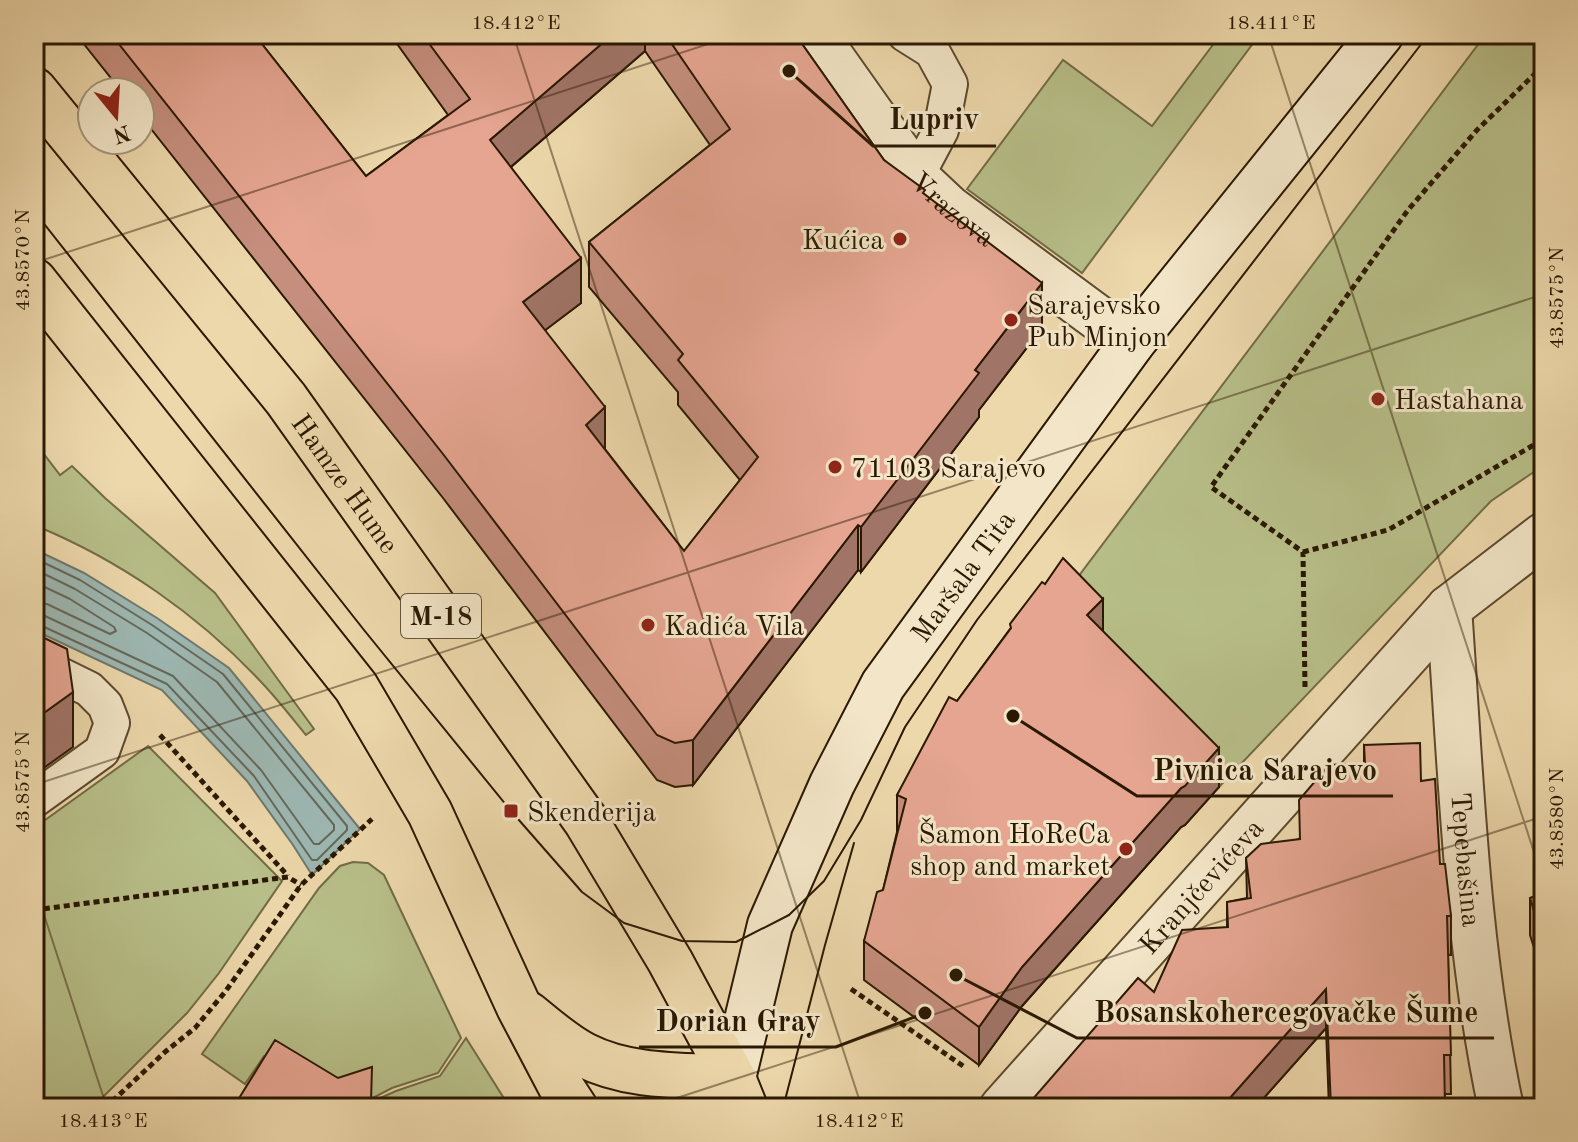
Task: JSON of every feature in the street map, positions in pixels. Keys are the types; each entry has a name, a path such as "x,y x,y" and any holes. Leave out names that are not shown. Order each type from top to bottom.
{"main road":[{"name":"Hamze Hume","path":"34,90 286,399 586,821 670,961 736,1098"},
{"path":"34,281 356,687 430,813 519,1007 575,1108"},
{"path":"519,1007 583,1054 611,1066 736,1098"}],"street":[{"name":"Vrazova","path":"815,34 916,177 949,208 1132,343"},
{"name":"Maršala Tita","path":"736,1098 770,925 832,784 883,685 1132,343 1381,34"},
{"name":"Kranjčevićeva","path":"1002,1108 1449,608 1544,535"},
{"name":"Tepebašina","path":"1449,608 1472,912 1492,1064 1501,1108"}],"lane":[{"path":"905,34 932,51 950,84 941,130 916,177"},
{"path":"34,662 89,689 105,705 112,723 102,751 34,800"}],"path":[{"path":"1544,65 1477,130 1408,210 1211,487 1303,552 1388,530 1544,439"},
{"path":"1303,552 1305,697"},
{"path":"105,705 136,714 160,736 288,877 301,885"},
{"path":"105,1108 195,1028 225,992 301,885 374,818"},
{"path":"34,910 288,877"},
{"path":"851,989 973,1073"}],"green space":[{"path":"1221,34 1260,34 1082,273 967,189 1063,60 1152,126"},
{"name":"Hastahana","path":"1486,34 1544,34 1544,465 1491,501 1219,787 1087,654 1063,597"},
{"path":"34,441 60,475 72,466 215,593 314,729 306,735 269,690 238,659 157,592 97,555 34,525"},
{"path":"148,746 282,881 219,973 187,1013 92,1108 34,1108 34,828"},
{"path":"353,862 368,863 384,875 461,1038 438,1073 392,1088 367,1101 342,1103 264,1056 245,1084 202,1054 319,888 340,866"},
{"path":"466,1038 510,1108 235,1108 369,1103 440,1076"}],"water":[{"path":"34,549 84,573 229,668 360,829 312,875 247,781 162,690 34,630"}],"building":[{"path":"111,34 254,34 366,176 470,99 422,34 613,34 490,140 581,258 523,302 605,407 586,425 684,551 758,457 678,360 683,354 589,242 730,129 665,34 795,34 884,160 1042,283 975,370 979,373 693,740 675,743 657,735 443,454 156,91 156,76 144,76"},
{"path":"1063,558 1103,599 1087,615 1219,748 1022,967 979,1027 864,941 877,892 883,890 906,799 897,795 949,697 957,701 1011,628 1010,624"},
{"path":"34,633 67,649 73,692 34,720"},
{"path":"1544,635 1544,656 1538,637"},
{"path":"1420,743 1421,781 1435,779 1440,864 1445,864 1451,916 1447,916 1451,1055 1444,1055 1445,1108 1331,1108 1326,989 1221,1108 1025,1108 1138,978 1154,992 1182,930 1228,927 1227,902 1251,898 1246,858 1261,844 1300,839 1299,800 1329,765 1365,763 1364,745"},
{"path":"1544,893 1544,942 1530,898"},
{"path":"275,1040 338,1078 372,1067 371,1101 382,1108 233,1108"}],"tram line":[{"path":"34,211 364,630 511,811 582,892 624,923 682,941 736,942 789,915 824,881 861,820 905,727 977,620 1429,34"},
{"path":"783,1108 854,843"}],"place":[{"name":"Lupriv","path":"789,71"},
{"name":"Kućica","path":"900,239"},
{"name":"Sarajevsko Pub Minjon","path":"1011,320"},
{"name":"Hastahana","path":"1378,399"},
{"name":"71103 Sarajevo","path":"835,467"},
{"name":"Kadića Vila","path":"648,625"},
{"name":"Pivnica Sarajevo","path":"1013,716"},
{"name":"Skenderija","path":"511,811"},
{"name":"Šamon HoReCa shop and market","path":"1126,849"},
{"name":"Bosanskohercegovačke Šume","path":"956,975"},
{"name":"Dorian Gray","path":"925,1013"}]}
